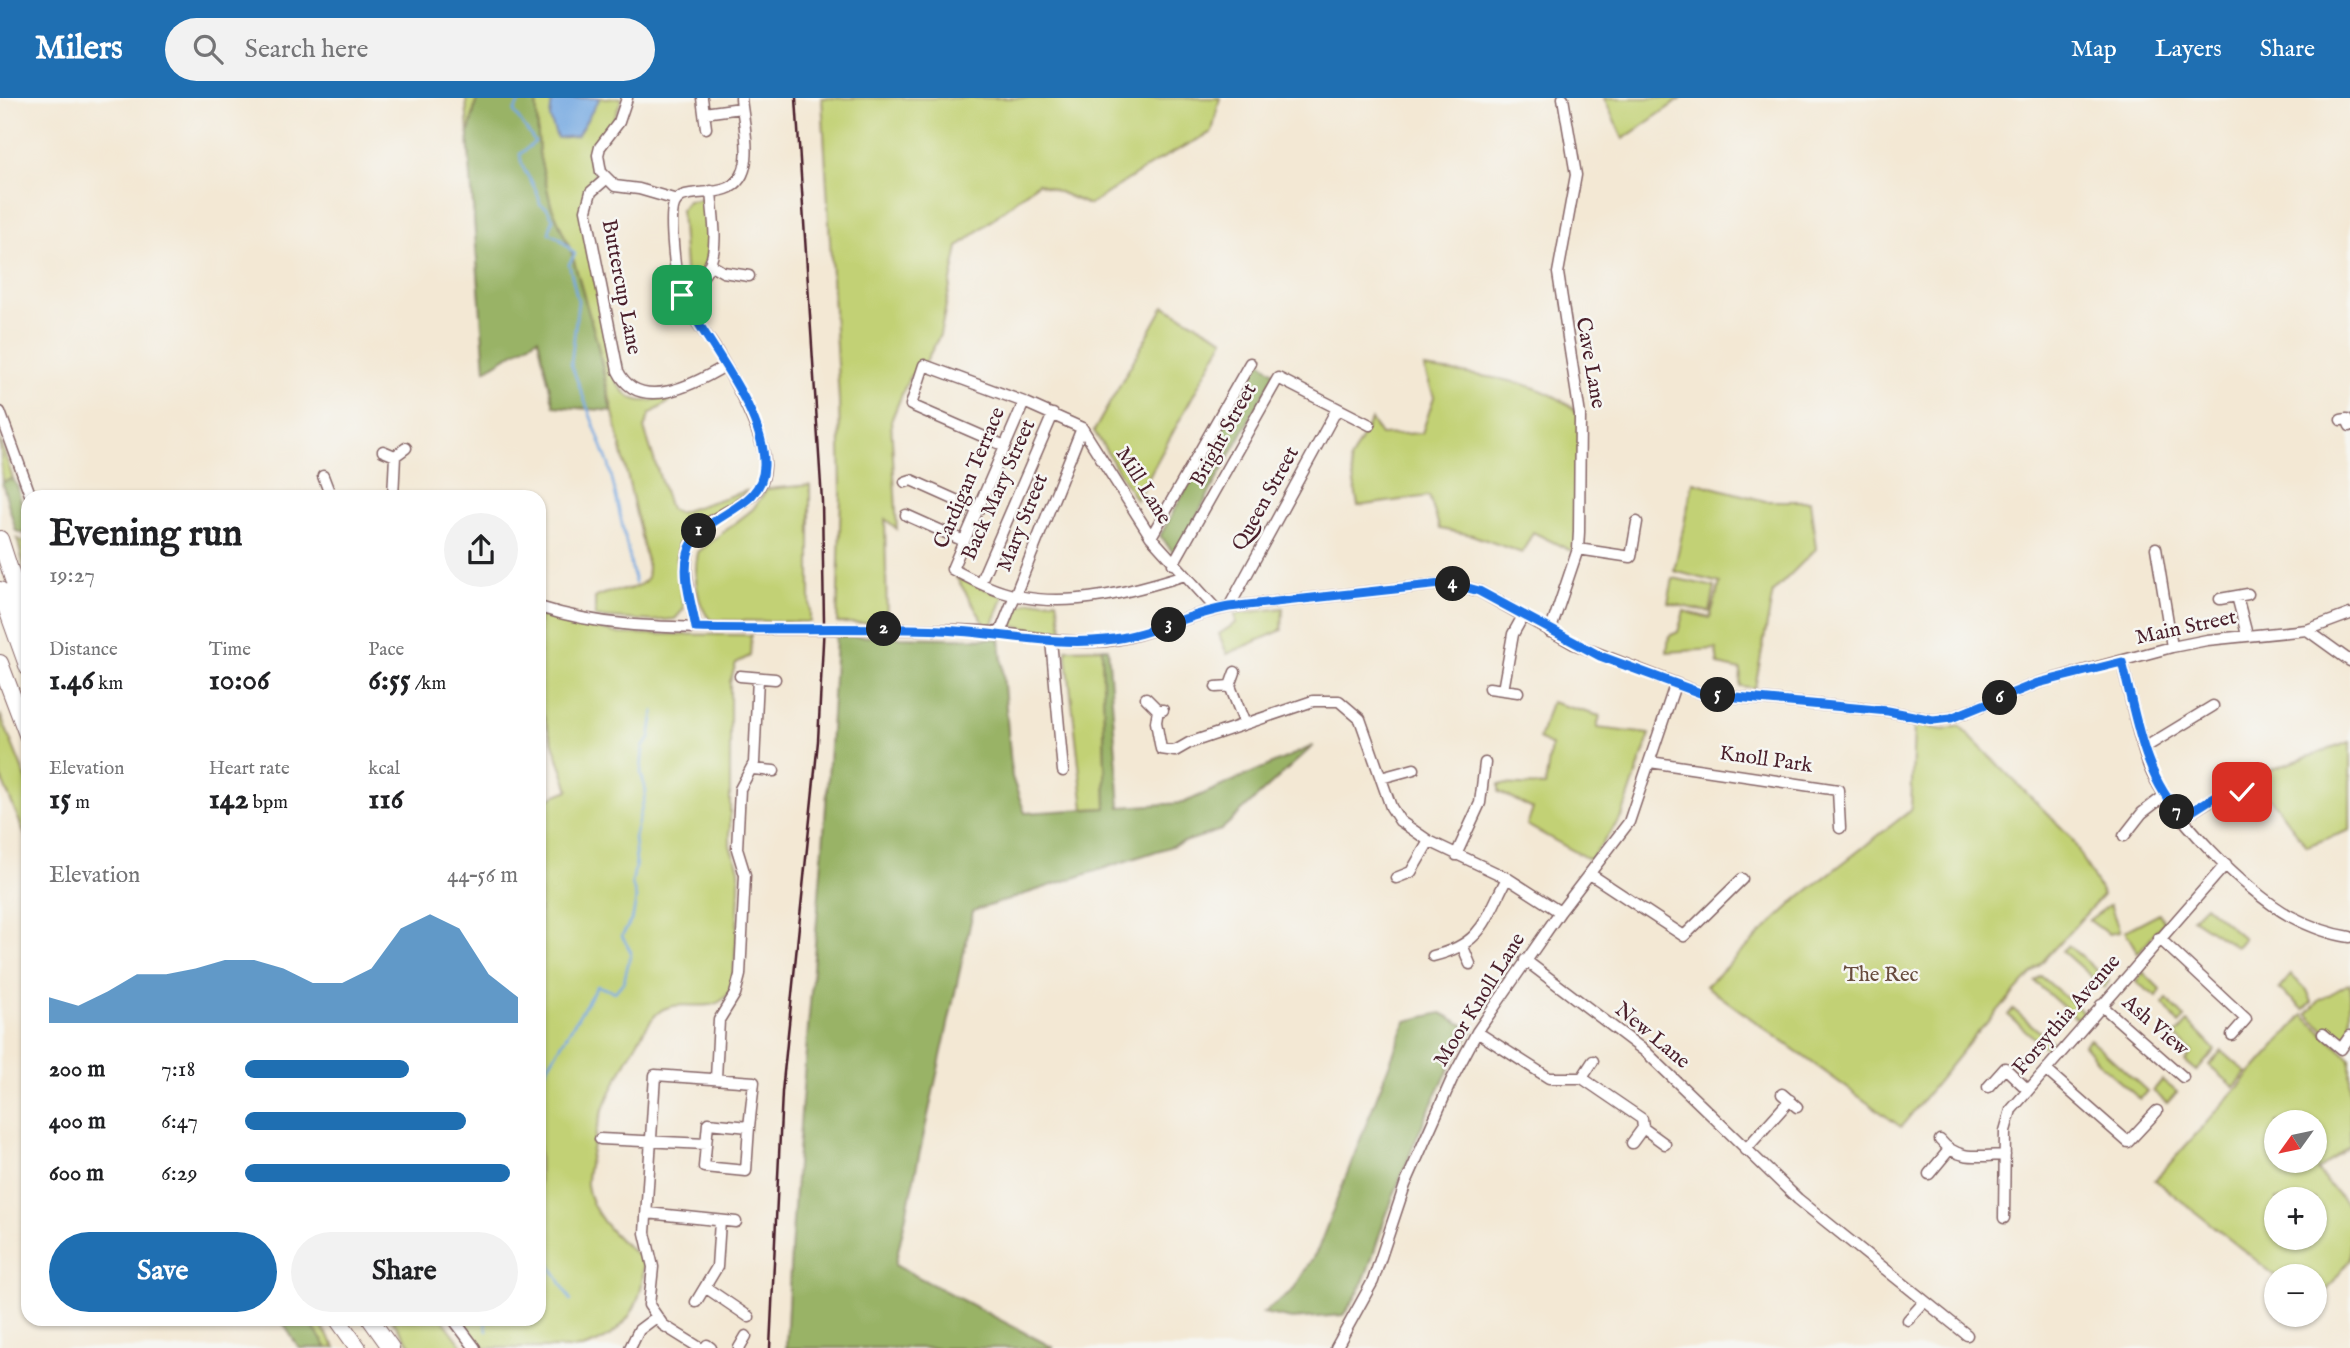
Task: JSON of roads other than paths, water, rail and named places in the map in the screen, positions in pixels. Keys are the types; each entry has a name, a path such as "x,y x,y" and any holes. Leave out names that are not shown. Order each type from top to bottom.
{"highway":[{"path":"0,539 21,604"},
{"path":"0,590 21,648"},
{"path":"0,663 21,718"},
{"path":"342,1326 358,1348"},
{"path":"375,1326 391,1348"}],"street":[{"path":"627,98 619,122 598,155 606,179 615,186 639,189 677,200"},
{"path":"702,98 706,128"},
{"name":"Cave Lane","path":"1550,632 1578,549 1580,415 1558,273 1576,175 1563,98"},
{"path":"696,628 686,569 691,542 699,531 747,500 763,479 765,465 754,423 725,366 678,287 673,211 677,200 688,194 716,191 741,178 746,154 741,103 704,113"},
{"name":"Buttercup Lane","path":"606,179 591,192 586,210 622,380 639,393 663,393 706,378 725,366"},
{"path":"682,295 692,288 711,265 716,191"},
{"path":"711,265 723,272 749,276"},
{"path":"1151,537 1250,363"},
{"path":"1005,446 911,405 925,366 1024,402 1082,428"},
{"name":"Bright Street","path":"1173,564 1278,379 1370,425"},
{"name":"Cardigan Terrace","path":"979,583 952,569 1024,402"},
{"name":"Queen Street","path":"1229,607 1337,408"},
{"path":"0,412 28,490"},
{"name":"Back Mary Street","path":"979,583 1054,414"},
{"name":"Mill Lane","path":"1082,428 1151,537 1216,609"},
{"name":"Mary Street","path":"1000,633 1082,428"},
{"path":"395,456 406,448"},
{"path":"383,451 395,456"},
{"path":"393,490 395,456"},
{"path":"323,476 328,490"},
{"path":"905,482 911,480 978,510"},
{"path":"906,515 964,541"},
{"path":"1578,549 1631,557 1637,522"},
{"path":"2157,548 2172,647"},
{"path":"979,583 1014,596 1057,599 1111,594 1185,575"},
{"name":"Main Street","path":"546,609 589,622 618,626 1000,633 1051,640 1126,638 1216,609 1450,583 1479,591 1550,632 1675,685 1703,694 1888,711 1933,720 1951,718 2038,683 2172,647 2247,635 2307,630 2350,614"},
{"path":"2220,599 2243,595 2247,635"},
{"path":"1503,690 1513,634 1523,616"},
{"path":"2307,630 2350,661"},
{"path":"1051,640 1063,771"},
{"path":"2122,662 2144,748 2164,796 2226,864 2288,915 2331,934 2350,937"},
{"path":"1235,672 1230,686 1245,724"},
{"path":"740,676 775,679"},
{"path":"716,1078 719,1020 735,994 740,975 745,875 737,849 740,789 752,769 758,678"},
{"name":"Moor Knoll Lane","path":"1336,1348 1373,1281 1405,1185 1452,1079 1477,1032 1560,912 1629,821 1675,685"},
{"path":"1216,687 1230,686"},
{"path":"1489,688 1518,692"},
{"path":"1146,698 1161,710 1156,722 1156,752 1175,751 1189,743 1313,701 1339,701 1360,719 1391,807 1400,821 1429,841 1507,878 1560,912"},
{"path":"2144,748 2213,706"},
{"name":"Knoll Park","path":"1650,762 1838,790 1840,828"},
{"path":"1456,855 1488,788 1485,763"},
{"path":"752,769 774,771"},
{"path":"1381,778 1414,769"},
{"path":"2183,817 2242,784"},
{"path":"2124,836 2142,813 2164,796"},
{"path":"1396,878 1412,872 1429,841"},
{"name":"Forsythia Avenue","path":"2004,1218 2008,1119 2028,1090 2226,864"},
{"path":"1590,874 1684,936 1742,879"},
{"path":"1433,956 1463,947 1482,928 1507,878"},
{"path":"2159,938 2246,1019 2232,1035"},
{"path":"1463,947 1470,964"},
{"name":"New Lane","path":"1525,961 1646,1052 1798,1199 1966,1335"},
{"name":"Ash View","path":"2101,1005 2182,1077"},
{"path":"1477,1032 1549,1078 1582,1078 1642,1118 1643,1128 1632,1143"},
{"path":"2323,1034 2341,1049 2350,1036"},
{"path":"1582,1078 1592,1061"},
{"path":"1988,1087 2005,1068 2028,1090"},
{"path":"2046,1070 2128,1142 2157,1111"},
{"path":"705,1347 655,1318 648,1296 653,1267 645,1233 654,1075 754,1082 746,1171 704,1167 708,1123 749,1127"},
{"path":"1745,1150 1790,1100"},
{"path":"1643,1128 1665,1144"},
{"path":"600,1139 706,1144"},
{"path":"1940,1140 1948,1150 1966,1157 2005,1155"},
{"path":"1929,1174 1948,1150"},
{"path":"647,1213 736,1222"},
{"path":"696,1302 717,1267 720,1221"},
{"path":"705,1287 749,1317"},
{"path":"1908,1320 1924,1301"},
{"path":"630,1348 639,1330 655,1318"},
{"path":"458,1326 475,1348"},
{"path":"739,1348 747,1336"}],"water":[{"path":"552,98 600,98 577,136 557,138 550,118"}],"waterway":[{"path":"521,98 514,112 535,142 520,154 523,167 540,204 547,208 553,219 549,233 559,238 575,254 569,264 578,301 571,364 609,465 635,583"},
{"path":"546,1070 597,986 615,992 624,981 631,952 622,936 633,917 636,898 632,883 636,862 634,838 646,791 641,773 643,747 650,739 654,711"},
{"path":"546,1257 571,1301"},
{"path":"486,1326 487,1331"}],"railway":[{"path":"770,1348 782,1092 818,741 824,623 822,501 796,98"}],"park label":[{"name":"The Rec","path":"1881,975"}]}
